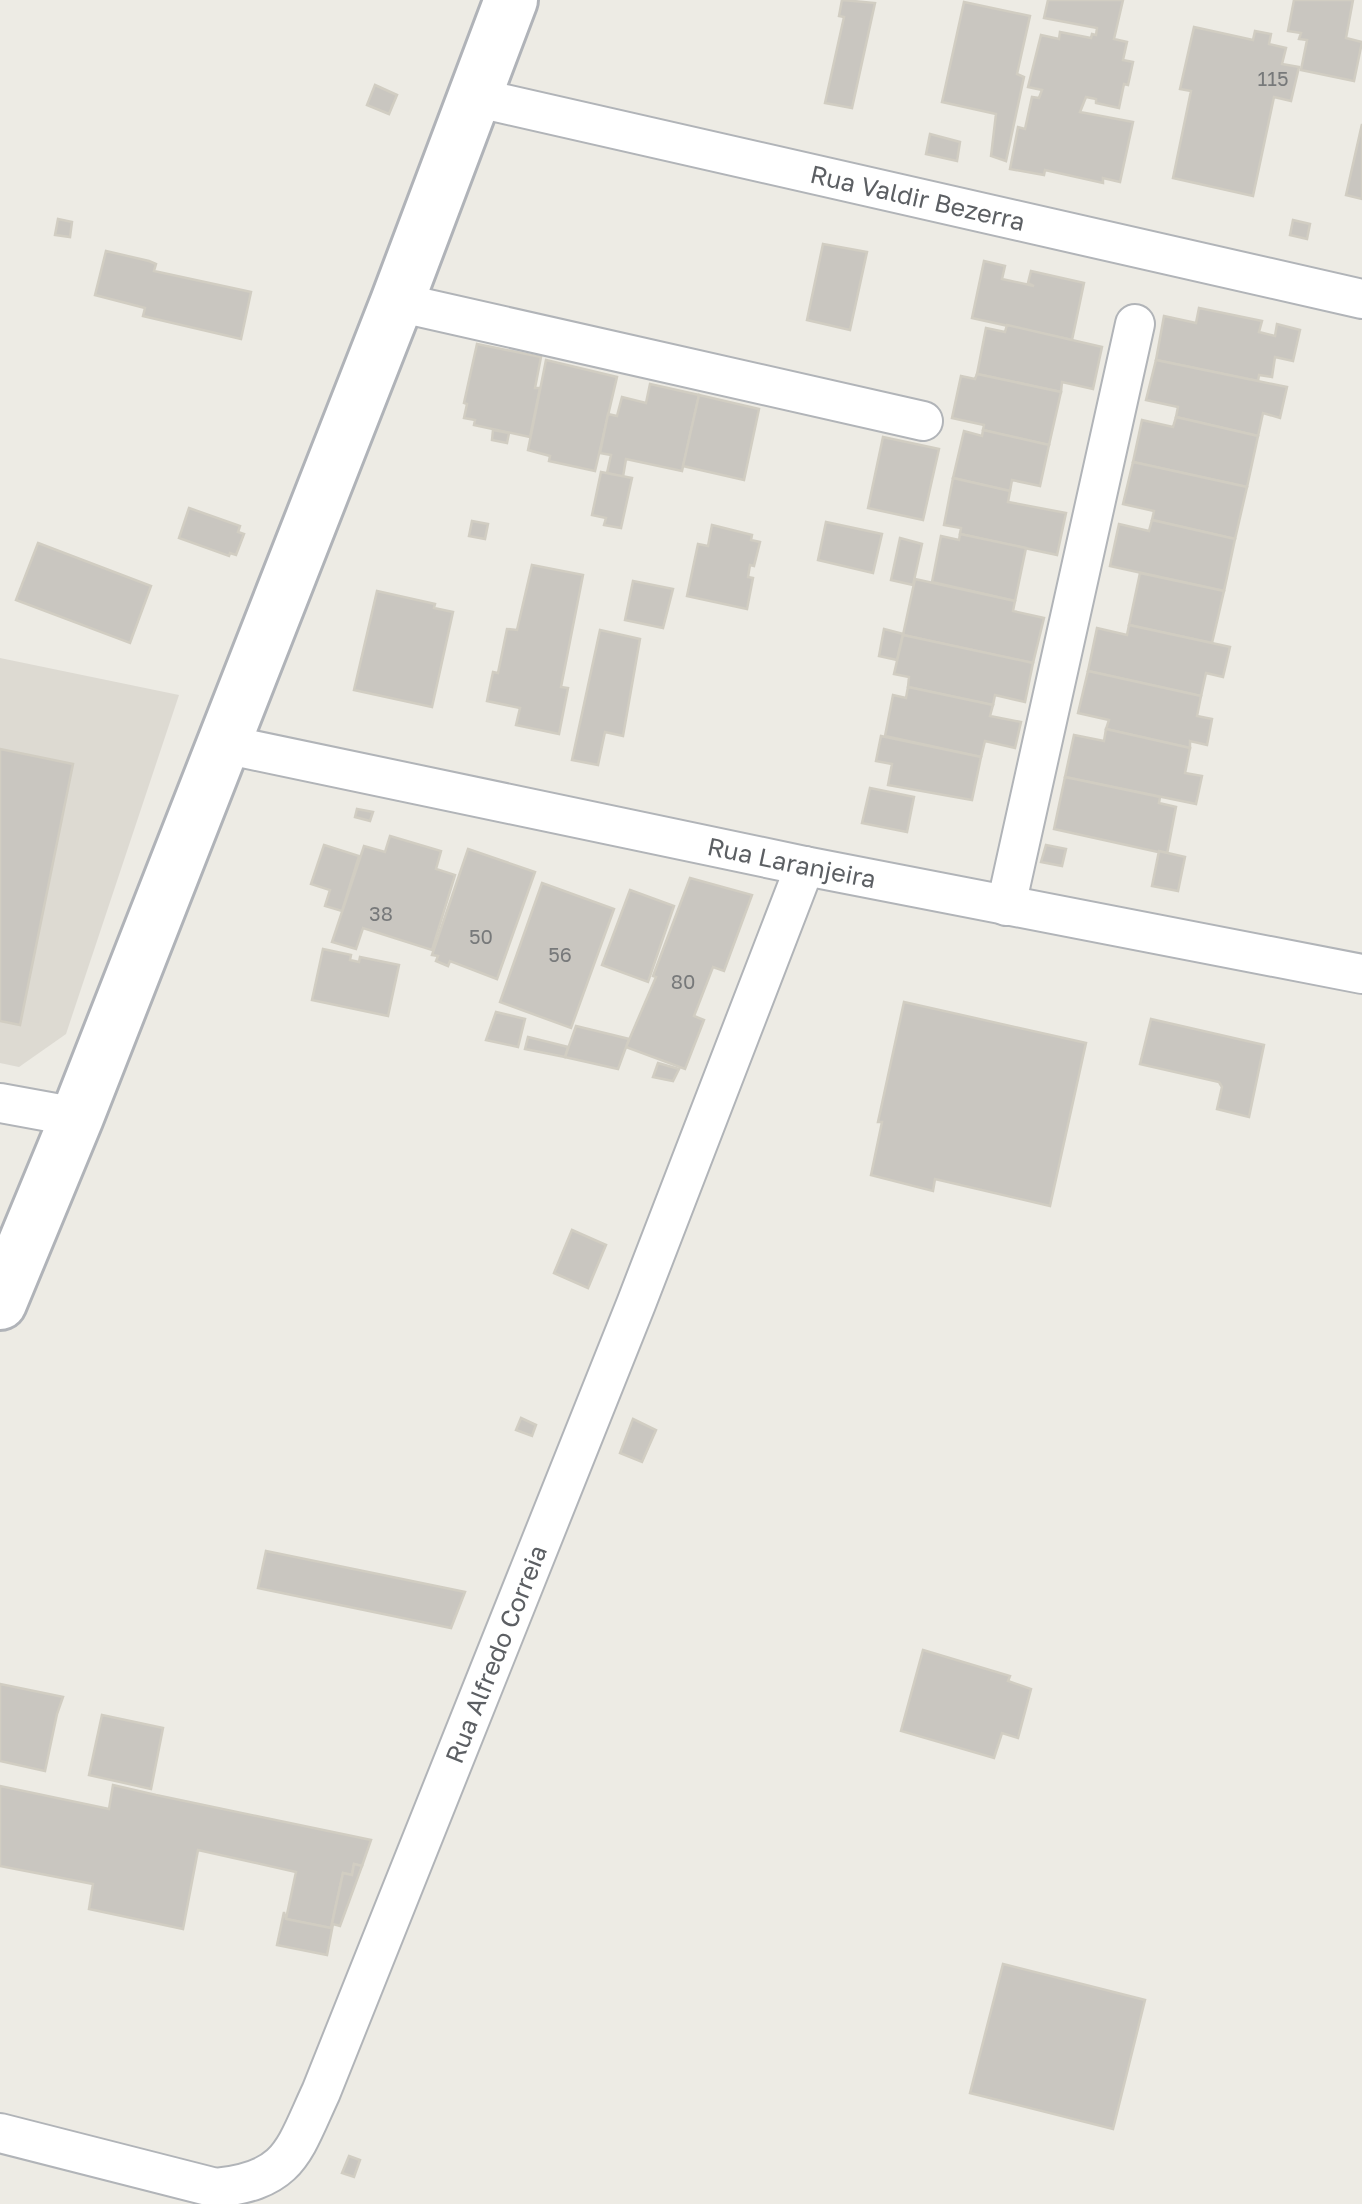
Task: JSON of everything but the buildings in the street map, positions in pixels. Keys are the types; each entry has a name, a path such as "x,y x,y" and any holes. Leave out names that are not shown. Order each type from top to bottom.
{"main road":[{"path":"0,1303 398,302 512,0"}],"street":[{"name":"Rua Valdir Bezerra","path":"474,97 1362,298"},
{"path":"398,302 923,421"},
{"path":"1006,906 1135,324"},
{"name":"Rua Laranjeira","path":"224,744 805,866 1362,974"},
{"name":"Rua Alfredo Correia","path":"0,2133 216,2188 240,2185 289,2160 328,2074 628,1323 805,866"},
{"path":"0,1103 76,1117"}],"shaded area":[{"path":"0,658 179,695 66,1034 19,1067 0,1063"}]}
